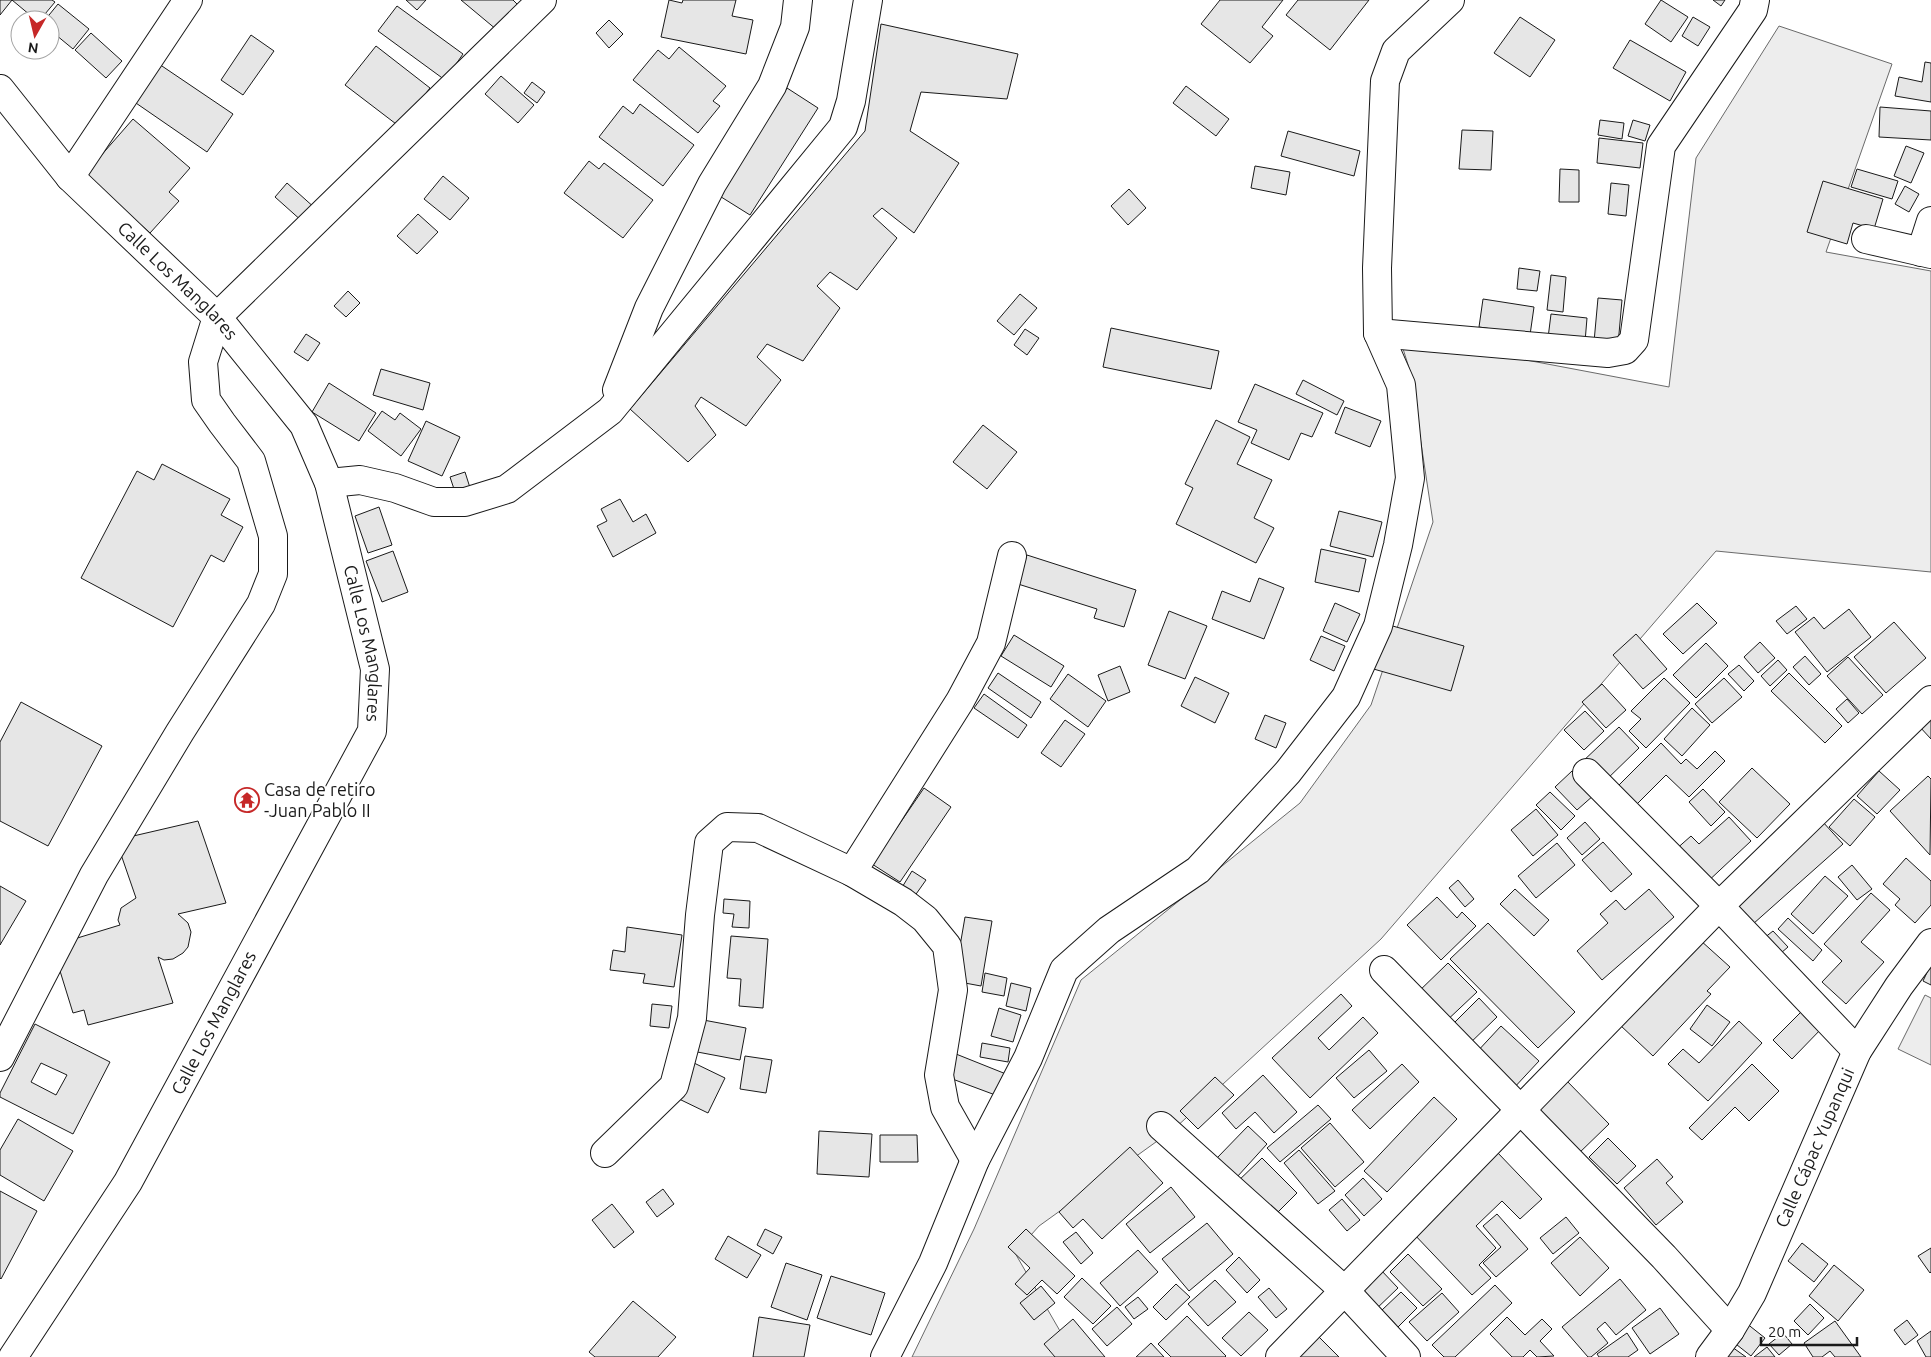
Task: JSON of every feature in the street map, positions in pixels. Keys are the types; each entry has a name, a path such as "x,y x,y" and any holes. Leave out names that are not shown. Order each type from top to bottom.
{"street":[{"path":"70,177 188,0"},
{"path":"0,1057 94,876 180,732 261,604 272,574 273,536 251,462 206,400 203,362 217,317 542,0"},
{"path":"610,410 649,308 712,184 772,86 795,27 798,0"},
{"path":"329,483 360,480 395,488 434,502 465,502 507,489 610,410 843,127 851,101 868,0"},
{"path":"885,1357 933,1264 975,1160 1028,1058 1064,970 1109,930 1198,870 1288,772 1346,697 1378,626 1398,545 1410,478 1401,385 1378,332 1377,268 1385,81 1396,52 1450,0"},
{"path":"1378,332 1608,353 1625,350 1634,340 1661,146 1753,10 1754,0"},
{"name":"Calle Los Manglares","path":"0,89 70,177 217,317 304,425 329,483 375,669 372,731 128,1182 13,1357"},
{"path":"1866,239 1926,253 1931,221"},
{"path":"852,872 960,701 991,643 1012,556"},
{"path":"1280,1357 1719,906 1931,700"},
{"path":"1587,773 1719,906 1857,1051"},
{"path":"605,1153 674,1086 692,1018 700,915 709,843 727,828 758,828 852,872 903,902 925,920 947,946 952,990 940,1075 946,1107 975,1160"},
{"name":"Calle Cápac Yupanqui","path":"1710,1357 1730,1330 1752,1293 1857,1051 1899,986 1931,944"},
{"path":"1384,970 1664,1257 1730,1330"},
{"path":"1161,1126 1345,1291 1406,1357"}],"shaded area":[{"path":"1779,26 1892,64 1826,252 1931,271 1931,572 1716,551 1381,939 1174,1129 1039,1226 1015,1253 1075,1357 912,1357 974,1229 1081,980 1300,803 1371,705 1433,522 1410,371 1399,336 1669,387 1696,158"},
{"path":"1925,995 1931,998 1931,1065 1898,1049"}],"building":[{"path":"0,0 12,0 0,15"},
{"path":"12,0 52,0 55,2 48,10 24,10"},
{"path":"406,0 426,0 417,10"},
{"path":"461,0 513,0 518,5 497,30"},
{"path":"669,0 682,3 683,0 736,0 732,16 753,20 746,54 661,37"},
{"path":"1220,0 1283,0 1262,27 1273,36 1250,63 1201,24"},
{"path":"1298,0 1369,0 1330,50 1286,15"},
{"path":"1661,0 1688,17 1671,42 1645,24"},
{"path":"1713,0 1725,0 1721,6"},
{"path":"58,4 89,29 73,49 60,38 60,10 53,10"},
{"path":"397,6 463,54 445,80 378,31"},
{"path":"1520,17 1555,40 1530,77 1494,53"},
{"path":"1693,17 1710,27 1698,46 1682,36"},
{"path":"609,20 623,34 609,48 596,33"},
{"path":"881,24 1018,54 1007,99 921,92 910,131 959,163 914,233 882,208 873,216 897,238 857,290 830,272 817,286 840,308 803,361 767,344 757,357 781,380 746,426 701,397 695,406 716,435 688,462 630,409 865,131"},
{"path":"91,33 122,61 106,78 75,50"},
{"path":"251,35 274,51 243,95 221,80"},
{"path":"1630,40 1686,72 1670,101 1613,68"},
{"path":"376,46 430,88 400,127 345,85"},
{"path":"679,47 726,86 713,101 720,106 698,133 633,80 658,50 669,59"},
{"path":"1925,62 1931,63 1931,102 1895,96 1899,77 1922,82"},
{"path":"159,64 233,114 207,152 133,101"},
{"path":"501,76 534,105 518,123 485,94"},
{"path":"532,82 545,92 537,103 524,93"},
{"path":"1186,86 1229,119 1216,136 1173,103"},
{"path":"787,88 818,108 750,215 718,195"},
{"path":"640,104 694,145 663,186 599,137 623,106 633,114"},
{"path":"1880,107 1931,111 1931,140 1879,137"},
{"path":"133,119 190,168 169,192 179,201 150,233 84,175"},
{"path":"1600,120 1624,123 1622,139 1598,135"},
{"path":"1633,120 1650,125 1645,141 1628,136"},
{"path":"1462,130 1493,131 1491,170 1459,169"},
{"path":"1288,131 1360,151 1354,176 1281,156"},
{"path":"1599,138 1643,143 1640,168 1597,163"},
{"path":"1906,146 1924,153 1911,183 1894,176"},
{"path":"589,161 599,169 604,163 653,200 623,238 564,193"},
{"path":"1255,166 1290,172 1286,195 1251,188"},
{"path":"1560,169 1579,170 1579,202 1559,202"},
{"path":"1857,169 1898,181 1892,199 1851,187"},
{"path":"443,176 469,198 450,220 424,199"},
{"path":"1823,181 1883,199 1874,229 1853,223 1847,244 1807,232"},
{"path":"287,183 316,209 303,222 275,197"},
{"path":"1611,183 1629,185 1626,216 1608,214"},
{"path":"1905,186 1919,194 1909,212 1895,204"},
{"path":"1129,189 1146,208 1128,225 1111,206"},
{"path":"418,214 438,232 417,254 397,236"},
{"path":"1519,268 1540,271 1537,291 1517,289"},
{"path":"1551,275 1566,277 1563,312 1547,310"},
{"path":"348,291 360,303 346,317 334,306"},
{"path":"1020,294 1037,308 1014,335 997,321"},
{"path":"1598,298 1622,300 1618,345 1594,342"},
{"path":"1483,299 1534,307 1530,335 1479,327"},
{"path":"1551,314 1587,318 1585,342 1548,338"},
{"path":"1111,328 1219,351 1211,389 1103,367"},
{"path":"1025,329 1039,338 1027,355 1014,345"},
{"path":"306,334 320,343 308,361 294,352"},
{"path":"381,369 430,383 423,410 373,395"},
{"path":"1303,380 1344,401 1337,415 1296,394"},
{"path":"329,383 376,413 359,441 312,412"},
{"path":"1255,384 1323,413 1312,437 1301,433 1289,460 1251,443 1257,430 1238,422"},
{"path":"1345,407 1381,421 1370,447 1335,433"},
{"path":"382,411 395,420 400,413 421,429 401,456 368,431"},
{"path":"1216,420 1250,437 1237,464 1272,480 1254,518 1274,528 1256,563 1176,524 1193,488 1185,484"},
{"path":"426,421 460,437 442,476 408,461"},
{"path":"983,425 1017,452 987,489 953,462"},
{"path":"162,464 230,499 221,515 243,527 224,562 211,555 173,627 81,578 137,471 154,480"},
{"path":"465,472 472,494 457,498 450,477"},
{"path":"620,499 633,522 646,514 656,533 613,557 597,526 607,521 601,509"},
{"path":"379,507 392,545 368,553 355,516"},
{"path":"1339,511 1382,522 1373,557 1330,546"},
{"path":"1321,549 1366,559 1359,592 1315,582"},
{"path":"393,551 408,592 382,602 366,561"},
{"path":"1027,555 1136,590 1124,627 1094,618 1097,609 1018,584"},
{"path":"1259,578 1284,588 1264,639 1212,619 1222,591 1250,602"},
{"path":"1335,603 1360,614 1347,642 1323,631"},
{"path":"1697,603 1717,623 1683,654 1663,634"},
{"path":"1796,606 1807,619 1787,634 1776,621"},
{"path":"1849,609 1871,637 1827,672 1795,632 1814,617 1824,629"},
{"path":"1169,611 1207,626 1185,679 1148,665"},
{"path":"1894,622 1926,658 1886,693 1854,657"},
{"path":"1382,623 1464,646 1451,691 1370,668"},
{"path":"1636,634 1667,669 1643,689 1613,655"},
{"path":"1014,635 1064,666 1051,687 1001,656"},
{"path":"1321,636 1345,646 1334,671 1310,660"},
{"path":"1760,642 1775,658 1758,673 1744,657"},
{"path":"1706,643 1728,666 1696,698 1673,675"},
{"path":"1805,656 1821,674 1809,685 1793,667"},
{"path":"1848,657 1883,695 1862,714 1827,676"},
{"path":"1778,660 1787,670 1770,686 1761,676"},
{"path":"1739,665 1754,681 1744,691 1728,674"},
{"path":"1120,666 1130,692 1108,701 1098,675"},
{"path":"998,673 1041,702 1031,718 988,688"},
{"path":"1789,673 1842,726 1825,743 1771,691"},
{"path":"1068,674 1106,701 1088,727 1050,699"},
{"path":"1195,677 1229,693 1215,723 1181,706"},
{"path":"1664,678 1690,703 1646,748 1629,731 1641,719 1631,711"},
{"path":"1724,678 1742,697 1712,723 1695,704"},
{"path":"1602,684 1626,710 1606,728 1582,702"},
{"path":"984,694 1027,725 1018,738 974,708"},
{"path":"1847,699 1859,713 1848,723 1836,709"},
{"path":"21,702 102,746 48,846 0,821 0,742"},
{"path":"1692,708 1710,725 1682,756 1664,739"},
{"path":"1585,711 1604,731 1584,750 1564,730"},
{"path":"1265,715 1286,723 1276,748 1255,739"},
{"path":"1931,715 1931,739 1919,726"},
{"path":"1065,720 1085,734 1061,767 1041,753"},
{"path":"1619,727 1639,748 1602,784 1581,763"},
{"path":"1661,743 1681,764 1686,759 1697,769 1715,751 1725,761 1689,797 1666,775 1636,805 1611,793"},
{"path":"1752,768 1790,804 1757,838 1719,802"},
{"path":"1572,771 1594,795 1577,810 1555,787"},
{"path":"1879,771 1900,790 1877,814 1857,796"},
{"path":"1928,776 1931,779 1930,855 1890,811"},
{"path":"924,788 951,807 900,882 872,864"},
{"path":"1703,789 1725,812 1711,826 1689,802"},
{"path":"1550,792 1575,816 1561,830 1536,805"},
{"path":"1854,799 1875,817 1850,846 1829,827"},
{"path":"1536,809 1558,835 1533,856 1511,830"},
{"path":"1729,817 1751,841 1704,885 1674,851 1691,836 1699,844"},
{"path":"198,821 226,903 178,914 188,923 191,932 188,947 183,953 173,959 164,960 158,957 173,1003 88,1025 84,1010 73,1013 56,958 61,943 120,925 118,920 121,908 136,898 116,840"},
{"path":"1822,821 1843,844 1744,932 1723,909"},
{"path":"1585,822 1600,839 1582,855 1567,838"},
{"path":"1603,842 1632,874 1611,892 1582,860"},
{"path":"1557,843 1575,865 1536,898 1518,876"},
{"path":"1906,858 1931,881 1931,905 1915,923 1895,905 1900,899 1883,884"},
{"path":"1852,865 1872,889 1857,900 1838,877"},
{"path":"912,871 926,880 914,897 901,889"},
{"path":"1825,876 1848,896 1813,934 1791,914"},
{"path":"1458,880 1474,899 1465,907 1449,888"},
{"path":"0,886 26,901 0,945"},
{"path":"1515,889 1549,920 1534,936 1500,904"},
{"path":"1649,889 1674,917 1602,980 1577,951 1608,923 1600,914 1616,900 1625,910"},
{"path":"1871,893 1890,910 1861,942 1884,962 1846,1004 1822,982 1842,961 1824,944"},
{"path":"1437,897 1457,918 1462,912 1476,926 1441,960 1407,925"},
{"path":"724,899 750,901 749,928 732,927 734,914 723,913"},
{"path":"965,917 992,921 981,986 954,981"},
{"path":"1788,918 1822,950 1813,961 1778,929"},
{"path":"1488,923 1575,1012 1538,1048 1450,959"},
{"path":"627,927 682,935 674,987 643,983 645,974 610,970 613,950 625,952"},
{"path":"1773,931 1788,947 1774,959 1759,942"},
{"path":"731,936 768,939 763,1008 739,1006 741,979 727,978"},
{"path":"1700,940 1730,967 1707,991 1711,994 1653,1056 1620,1025"},
{"path":"1448,963 1477,992 1442,1025 1414,996"},
{"path":"1931,964 1931,985 1923,981"},
{"path":"985,973 1007,978 1004,996 982,992"},
{"path":"1011,983 1031,988 1026,1011 1006,1006"},
{"path":"1341,994 1352,1006 1318,1038 1329,1050 1363,1017 1378,1033 1310,1098 1272,1058"},
{"path":"1479,998 1497,1017 1465,1048 1447,1030"},
{"path":"652,1004 672,1006 669,1028 650,1026"},
{"path":"1707,1005 1730,1022 1712,1046 1690,1029"},
{"path":"999,1008 1021,1015 1013,1042 991,1036"},
{"path":"1805,1008 1824,1026 1792,1059 1773,1040"},
{"path":"698,1019 746,1028 740,1060 692,1051"},
{"path":"1739,1021 1762,1043 1708,1101 1668,1064 1683,1049 1699,1063"},
{"path":"35,1024 110,1062 73,1134 0,1097 0,1093","holes":["41,1063 67,1075 56,1095 31,1082"]},
{"path":"1501,1026 1539,1061 1512,1090 1475,1054"},
{"path":"982,1043 1010,1048 1008,1062 980,1057"},
{"path":"1369,1050 1387,1071 1354,1098 1336,1078"},
{"path":"956,1054 1006,1074 998,1096 947,1077"},
{"path":"745,1056 772,1060 766,1093 740,1089"},
{"path":"694,1063 725,1078 708,1113 677,1098"},
{"path":"1402,1064 1419,1082 1370,1129 1352,1110"},
{"path":"1752,1064 1779,1091 1749,1121 1735,1107 1702,1140 1689,1128"},
{"path":"1263,1075 1297,1112 1274,1133 1255,1112 1236,1129 1222,1113"},
{"path":"1215,1077 1234,1095 1198,1129 1180,1111"},
{"path":"1564,1078 1609,1124 1576,1156 1531,1110"},
{"path":"1434,1097 1457,1119 1387,1192 1364,1171"},
{"path":"1318,1105 1331,1119 1280,1162 1267,1148"},
{"path":"18,1119 73,1151 44,1201 0,1175 0,1150"},
{"path":"1330,1123 1364,1162 1335,1187 1301,1148"},
{"path":"1248,1126 1267,1144 1237,1177 1217,1158"},
{"path":"819,1131 872,1134 869,1177 817,1174"},
{"path":"880,1135 917,1135 918,1162 880,1162"},
{"path":"1608,1138 1636,1166 1617,1184 1589,1157"},
{"path":"1130,1147 1163,1183 1102,1239 1083,1219 1073,1228 1059,1212"},
{"path":"1299,1150 1335,1191 1318,1204 1284,1163"},
{"path":"1497,1152 1542,1199 1520,1219 1502,1201 1476,1226 1496,1248 1479,1265 1491,1278 1472,1295 1412,1232"},
{"path":"1262,1158 1297,1193 1275,1215 1234,1185"},
{"path":"1657,1159 1673,1177 1666,1183 1683,1202 1656,1225 1624,1188"},
{"path":"1363,1178 1382,1199 1364,1216 1345,1195"},
{"path":"1171,1187 1195,1217 1150,1253 1126,1224"},
{"path":"663,1189 674,1204 657,1217 646,1202"},
{"path":"0,1191 37,1211 1,1279 0,1278"},
{"path":"1342,1199 1360,1220 1347,1231 1329,1210"},
{"path":"612,1204 634,1232 614,1248 592,1220"},
{"path":"1497,1214 1528,1249 1496,1277 1483,1263 1501,1247 1483,1226"},
{"path":"1566,1217 1579,1233 1553,1254 1540,1238"},
{"path":"1207,1223 1233,1254 1189,1291 1162,1259"},
{"path":"765,1229 782,1237 773,1254 757,1245"},
{"path":"1026,1229 1075,1276 1057,1294 1042,1280 1027,1295 1015,1284 1030,1268 1008,1247"},
{"path":"1076,1232 1093,1253 1081,1264 1063,1242"},
{"path":"728,1236 761,1255 747,1278 715,1259"},
{"path":"1580,1237 1609,1268 1580,1296 1551,1263"},
{"path":"1802,1243 1828,1264 1814,1282 1788,1261"},
{"path":"1931,1248 1931,1272 1930,1273 1918,1256"},
{"path":"1138,1250 1158,1272 1120,1306 1100,1283"},
{"path":"1408,1254 1442,1289 1423,1306 1390,1272"},
{"path":"1239,1257 1260,1280 1247,1293 1226,1270"},
{"path":"786,1263 822,1275 807,1320 771,1307"},
{"path":"1834,1265 1864,1290 1838,1321 1809,1296"},
{"path":"1380,1269 1398,1288 1373,1312 1355,1292"},
{"path":"831,1276 885,1293 871,1335 817,1318"},
{"path":"1082,1278 1111,1306 1093,1324 1064,1297"},
{"path":"1620,1279 1646,1310 1616,1335 1605,1322 1597,1329 1608,1343 1591,1357 1588,1357 1562,1327"},
{"path":"1215,1280 1236,1302 1208,1326 1188,1304"},
{"path":"1176,1284 1190,1297 1166,1320 1153,1307"},
{"path":"1495,1285 1512,1303 1455,1357 1444,1357 1432,1345"},
{"path":"1041,1286 1055,1303 1034,1320 1020,1303"},
{"path":"1269,1288 1287,1309 1276,1318 1258,1297"},
{"path":"1401,1292 1417,1308 1398,1327 1382,1310"},
{"path":"1442,1293 1459,1312 1427,1341 1409,1322"},
{"path":"1138,1297 1148,1309 1134,1319 1125,1307"},
{"path":"633,1301 676,1337 658,1357 595,1357 589,1352"},
{"path":"1810,1304 1824,1318 1808,1335 1794,1321"},
{"path":"1117,1307 1132,1324 1107,1346 1092,1329"},
{"path":"1660,1308 1679,1334 1650,1354 1632,1328"},
{"path":"1249,1312 1268,1330 1241,1356 1222,1338"},
{"path":"1187,1316 1225,1357 1171,1357 1158,1344"},
{"path":"759,1317 810,1325 804,1357 753,1357"},
{"path":"1507,1317 1525,1335 1542,1319 1552,1329 1540,1341 1554,1356 1537,1357 1530,1350 1523,1357 1512,1357 1490,1334"},
{"path":"1073,1319 1105,1357 1055,1357 1044,1344"},
{"path":"1741,1319 1765,1338 1751,1356 1727,1337"},
{"path":"1907,1320 1918,1335 1905,1345 1894,1330"},
{"path":"1835,1321 1861,1357 1835,1357 1830,1351 1822,1357 1813,1357 1804,1343"},
{"path":"1931,1331 1931,1357 1926,1357 1917,1341"},
{"path":"1627,1333 1638,1350 1628,1357 1599,1357 1597,1354"},
{"path":"1783,1333 1792,1344 1779,1355 1769,1344"},
{"path":"1318,1336 1339,1357 1297,1357"},
{"path":"1725,1342 1746,1357 1715,1357"},
{"path":"1151,1343 1164,1357 1136,1357"},
{"path":"1767,1347 1775,1357 1754,1357"}],"place":[{"name":"Casa de retiro -Juan Pablo II","path":"247,800"}]}
